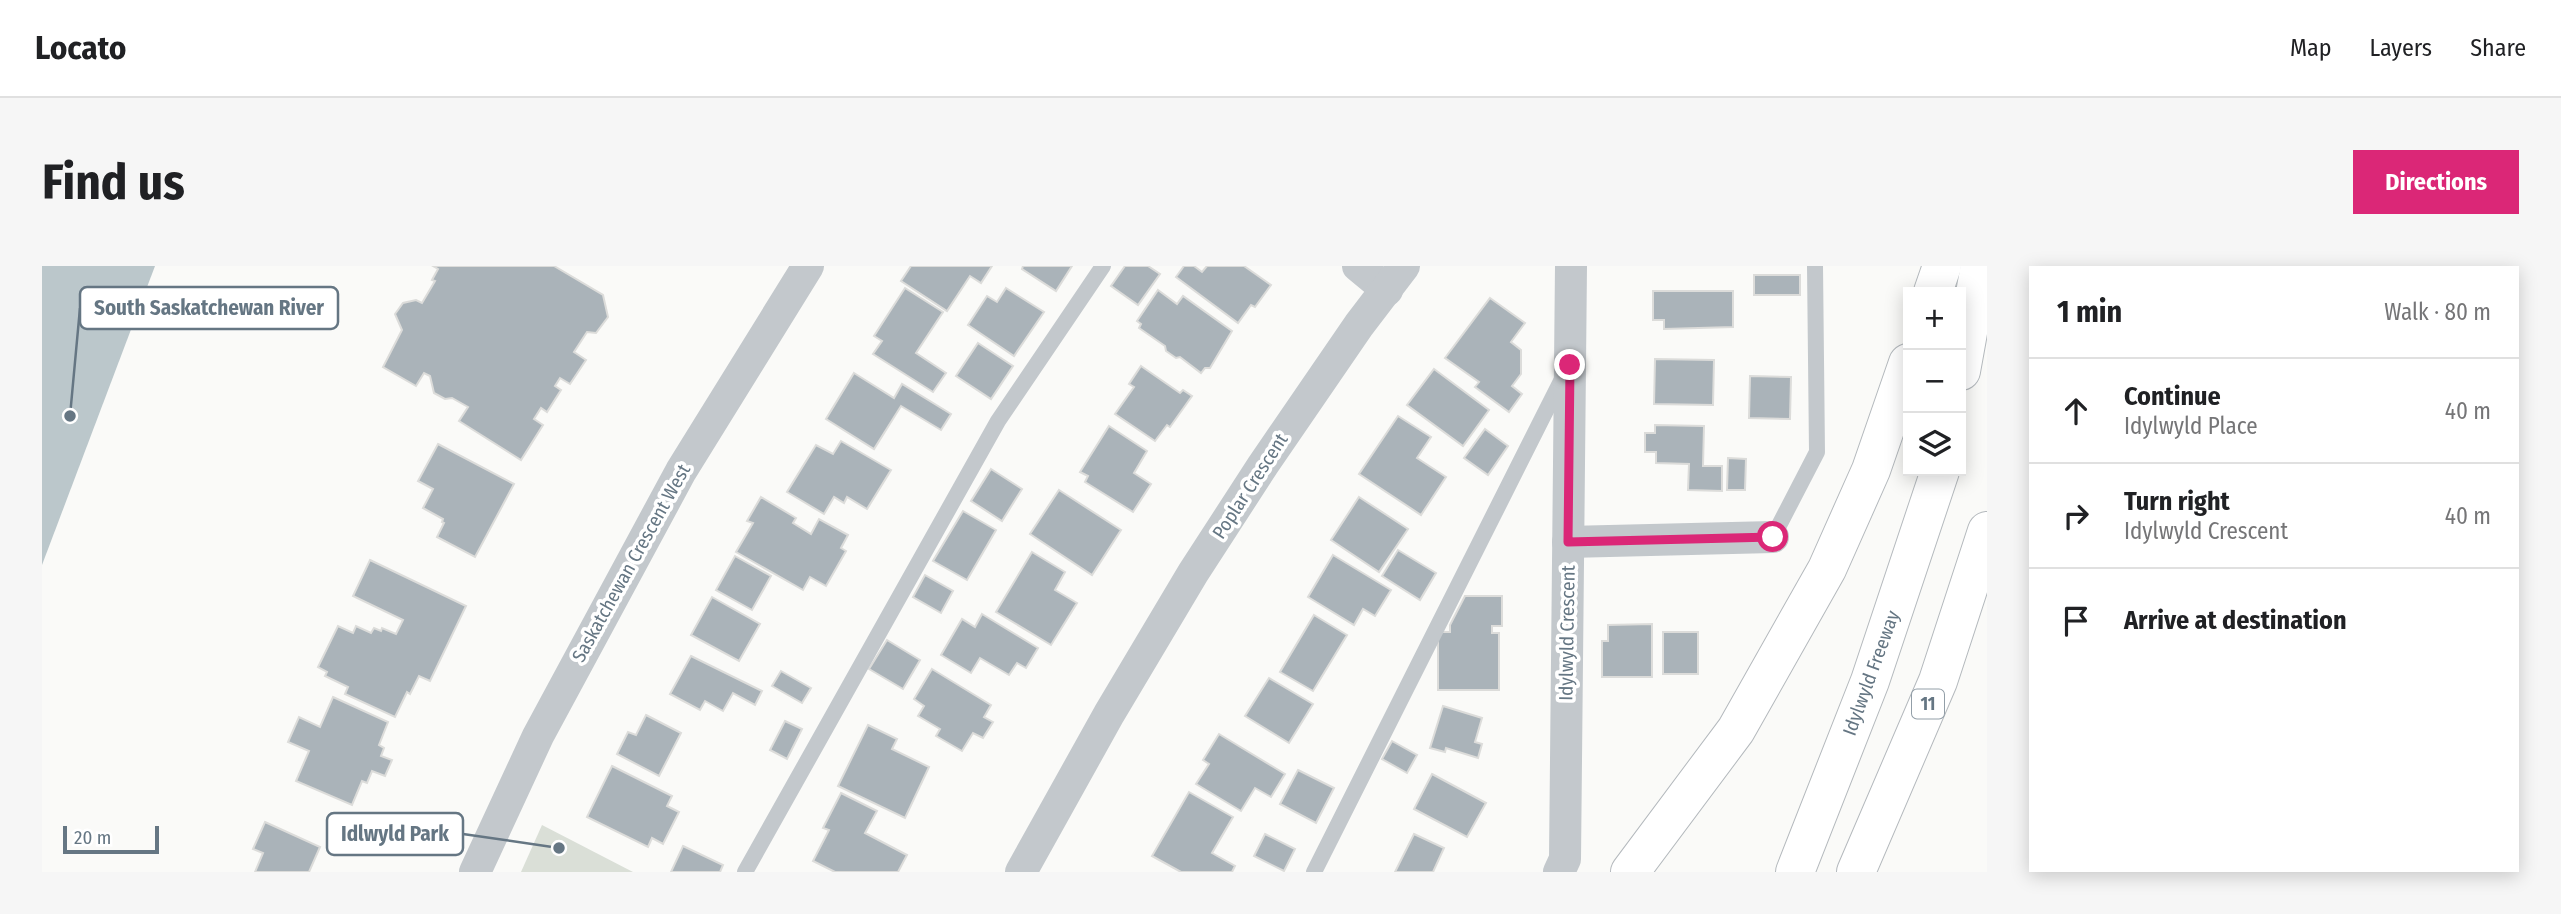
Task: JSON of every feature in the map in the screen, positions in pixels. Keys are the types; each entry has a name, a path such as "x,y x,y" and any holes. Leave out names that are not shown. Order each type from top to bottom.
{"highway":[{"path":"1935,287 1942,266"},
{"path":"1965,350 1980,266"},
{"path":"1630,872 1735,730 1827,569 1871,470 1903,377"},
{"name":"Idylwyld Freeway","path":"1795,872 1870,681 1938,476"},
{"name":"11","path":"1856,872 1938,681 1987,531"}],"street":[{"name":"Saskatchewan Crescent West","path":"475,872 538,736 621,580 681,471 808,266"},
{"path":"1359,266 1396,278"},
{"name":"Idylwyld Crescent","path":"1559,872 1565,859 1571,266"},
{"name":"Poplar Crescent","path":"1021,872 1109,714 1193,573 1359,325 1396,278"},
{"path":"1568,542 1773,537"}],"lane":[{"path":"745,872 998,421 1103,266"},
{"path":"1773,537 1816,452 1815,266"},
{"path":"1314,872 1570,365"}],"shaded area":[{"path":"42,266 155,266 42,565"},
{"path":"542,825 633,872 521,872"}],"building":[{"path":"433,266 554,266 603,295 608,317 596,333 587,332 574,352 586,360 570,384 560,378 555,386 561,390 547,412 541,408 534,419 543,425 521,460 459,421 468,407 452,398 445,399 434,393 430,376 424,373 416,386 383,367 402,330 395,314 403,303 416,300 422,303 435,281 432,280 438,269"},
{"path":"911,266 992,266 981,283 970,276 947,311 901,281"},
{"path":"1023,266 1072,266 1056,291 1022,269"},
{"path":"1125,266 1148,266 1160,274 1138,305 1111,286"},
{"path":"1184,266 1194,266 1202,272 1207,266 1244,266 1271,285 1255,307 1251,305 1238,323 1176,277"},
{"path":"1754,275 1800,275 1800,295 1754,295"},
{"path":"905,288 943,312 916,353 946,373 933,392 873,354 882,341 874,336"},
{"path":"1006,288 1044,312 1014,356 968,325 987,296 997,302"},
{"path":"1158,290 1177,304 1183,296 1232,331 1210,368 1205,368 1201,373 1180,357 1176,358 1166,351 1165,346 1139,328 1141,324 1137,321"},
{"path":"1653,291 1733,291 1733,327 1664,329 1664,320 1653,320"},
{"path":"1490,298 1525,323 1511,342 1521,350 1521,374 1512,386 1522,394 1509,412 1475,387 1479,382 1445,358"},
{"path":"978,343 1013,366 991,399 956,376"},
{"path":"1655,359 1714,360 1713,405 1654,404"},
{"path":"1141,366 1180,393 1183,390 1192,396 1170,427 1167,425 1155,441 1115,414 1134,387 1129,384"},
{"path":"1434,369 1489,410 1463,446 1407,405"},
{"path":"854,373 894,398 902,384 951,414 941,430 901,406 874,449 826,419"},
{"path":"1750,376 1791,377 1790,419 1749,418"},
{"path":"1398,416 1431,437 1417,458 1446,477 1421,515 1359,474"},
{"path":"1655,425 1704,426 1703,466 1722,466 1722,491 1688,490 1689,464 1656,463 1656,452 1645,452 1645,433 1655,433"},
{"path":"1109,426 1147,451 1134,473 1151,484 1133,512 1085,482 1088,476 1080,472"},
{"path":"1485,429 1508,446 1488,475 1464,458"},
{"path":"841,441 891,470 867,509 847,497 844,503 834,497 824,514 787,492 816,445 833,454"},
{"path":"438,444 514,484 475,557 437,537 444,523 443,519 423,508 433,489 418,481"},
{"path":"1728,458 1746,459 1745,490 1727,490"},
{"path":"991,469 1022,489 1002,521 971,501"},
{"path":"1059,490 1121,530 1092,575 1030,534"},
{"path":"761,497 796,518 793,523 811,534 819,519 848,535 841,548 846,551 826,586 810,577 803,590 736,552 753,523 747,521"},
{"path":"1359,497 1408,529 1379,572 1331,540"},
{"path":"963,511 996,530 967,580 933,561"},
{"path":"1398,550 1436,573 1420,600 1382,576"},
{"path":"1032,552 1065,572 1055,590 1077,603 1051,645 996,612"},
{"path":"1333,555 1391,590 1375,616 1363,609 1354,625 1308,597"},
{"path":"735,556 771,576 752,610 716,590"},
{"path":"370,560 466,606 430,681 419,676 410,694 407,692 395,717 345,694 348,687 325,676 327,672 318,667 338,626 353,633 356,626 371,633 374,628 381,631 382,628 396,634 403,620 353,596"},
{"path":"925,575 953,591 941,613 913,597"},
{"path":"1465,596 1502,596 1502,626 1492,626 1492,633 1499,633 1499,690 1438,690 1438,632 1450,632 1450,625"},
{"path":"712,597 760,624 739,661 691,635"},
{"path":"982,614 1038,648 1026,668 1017,663 1009,675 980,658 971,673 941,655 962,619 975,627"},
{"path":"1314,615 1347,635 1313,691 1280,672"},
{"path":"1652,624 1652,677 1602,677 1602,641 1608,641 1608,625"},
{"path":"1663,632 1698,632 1698,674 1663,674"},
{"path":"887,640 920,660 903,689 869,669"},
{"path":"691,656 762,691 755,705 733,693 723,711 705,701 700,710 670,694"},
{"path":"932,669 991,705 984,717 993,722 983,738 973,733 962,751 936,736 940,729 918,716 924,706 914,699"},
{"path":"781,671 811,688 802,703 772,686"},
{"path":"1269,678 1313,704 1289,743 1245,716"},
{"path":"333,697 388,722 379,745 384,748 381,756 392,760 385,776 372,771 367,783 362,781 352,805 296,781 309,751 288,742 299,717 320,727"},
{"path":"1443,706 1482,718 1475,742 1482,744 1478,758 1446,748 1445,752 1430,748"},
{"path":"646,715 681,733 659,776 617,754 628,732 636,735"},
{"path":"785,721 802,729 787,759 770,750"},
{"path":"868,725 897,739 892,749 929,767 905,818 838,786"},
{"path":"1219,734 1285,774 1271,797 1255,788 1241,811 1196,784 1209,764 1203,760"},
{"path":"1392,741 1417,755 1407,773 1382,759"},
{"path":"612,766 672,796 667,806 679,812 663,844 652,838 648,847 587,817"},
{"path":"1298,770 1334,788 1316,823 1280,804"},
{"path":"1432,774 1486,803 1467,837 1414,809"},
{"path":"1189,792 1233,817 1212,853 1235,866 1232,872 1181,872 1152,856"},
{"path":"841,793 877,811 865,833 907,855 898,872 835,872 813,861 829,830 823,828"},
{"path":"265,822 320,847 309,872 255,872 263,853 253,849"},
{"path":"1265,834 1295,849 1284,871 1254,856"},
{"path":"1414,834 1444,848 1433,872 1395,872"},
{"path":"683,846 723,865 720,872 671,872"}],"place":[{"name":"South Saskatchewan River","path":"70,416"},
{"name":"Idlwyld Park","path":"559,848"}],"route":[{"path":"1570,365 1568,542 1773,537"}]}
